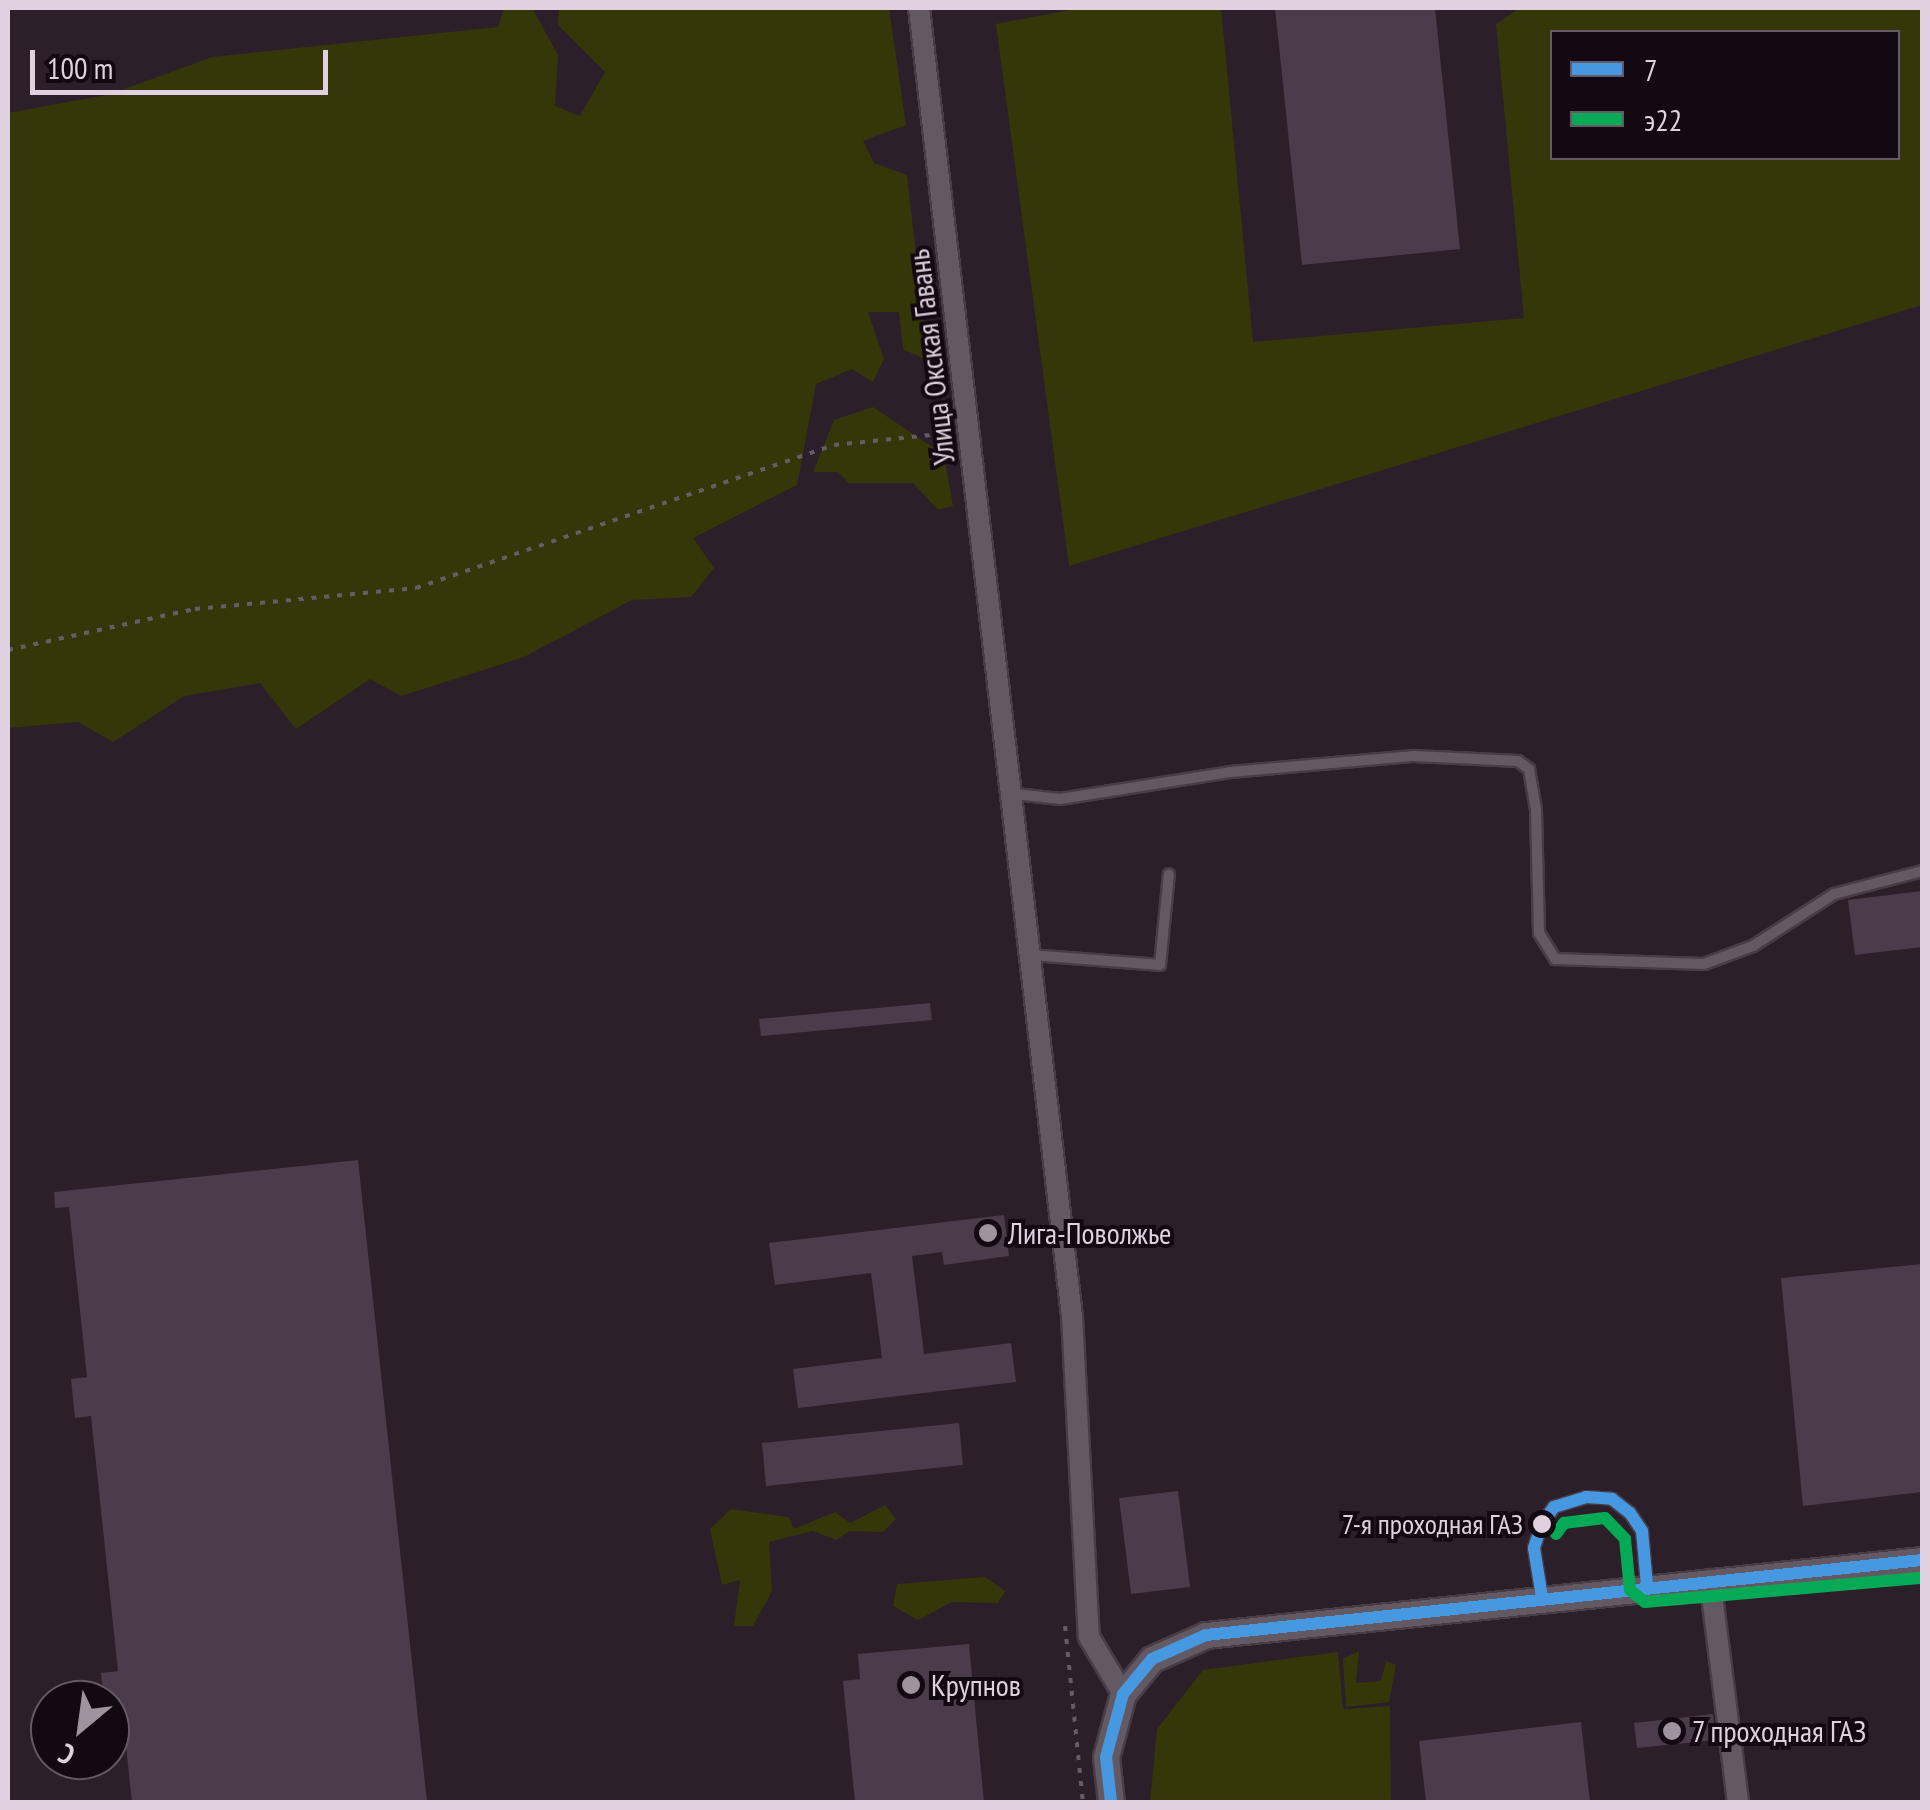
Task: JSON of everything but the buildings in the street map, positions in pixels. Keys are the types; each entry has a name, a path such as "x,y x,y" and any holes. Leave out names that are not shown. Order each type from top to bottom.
{"street":[{"name":"Улица Окская Гавань","path":"919,8 1016,794 1072,1316 1088,1637 1123,1694"},
{"path":"1111,1802 1106,1758 1123,1694 1152,1659 1206,1636 1542,1596 1922,1560"},
{"path":"1710,1580 1738,1802"}],"lane":[{"path":"1016,794 1060,800 1230,772 1414,756 1518,761 1529,769 1536,810 1539,933 1555,959 1704,964 1752,946 1834,894 1922,871"},
{"path":"1031,955 1160,964 1170,874"},
{"path":"1542,1596 1534,1548 1542,1524 1554,1507 1586,1496 1612,1499 1630,1513 1642,1532 1647,1585"}],"path":[{"path":"8,650 196,608 416,588 834,445 970,431"},
{"path":"1065,1626 1083,1802"}],"shaded area":[{"path":"504,8 532,8 558,55 555,106 580,116 605,72 558,25 559,8 889,8 906,125 863,141 874,163 907,175 928,361 903,349 899,312 868,312 884,359 873,382 852,369 816,384 797,485 693,538 714,568 691,597 632,600 524,657 401,696 370,679 296,729 260,683 184,696 113,742 78,722 8,728 8,113 111,94 212,57 498,27"},
{"path":"1081,8 1221,8 1253,342 1524,318 1496,24 1520,8 1922,8 1922,305 1069,566 996,24"},
{"path":"873,407 944,455 953,506 938,510 913,483 849,483 838,472 813,472 834,420"},
{"path":"885,1505 896,1519 883,1532 850,1531 836,1540 813,1531 769,1542 772,1591 753,1626 734,1626 740,1580 722,1585 710,1529 731,1509 788,1517 794,1529 835,1512 850,1523"},
{"path":"985,1577 1005,1591 998,1603 952,1602 918,1620 893,1606 897,1584"},
{"path":"1359,1651 1356,1683 1381,1681 1386,1661 1396,1665 1389,1702 1346,1707 1343,1659"},
{"path":"1338,1652 1343,1709 1390,1706 1391,1802 1150,1802 1157,1729 1203,1670"}],"transit line":[{"name":"7","path":"1542,1597 1534,1548 1542,1524 1554,1507 1586,1497 1612,1499 1630,1513 1642,1531 1647,1585"},
{"name":"э22","path":"1556,1534 1564,1523 1605,1518 1625,1539 1630,1590 1645,1602 1922,1578"},
{"name":"7","path":"1111,1802 1106,1757 1123,1694 1152,1659 1206,1635 1922,1560"}],"place":[{"name":"Лига-Поволжье","path":"988,1233"},
{"name":"7-я проходная ГАЗ","path":"1542,1524"},
{"name":"Крупнов","path":"911,1685"},
{"name":"7 проходная ГАЗ","path":"1672,1731"}]}
